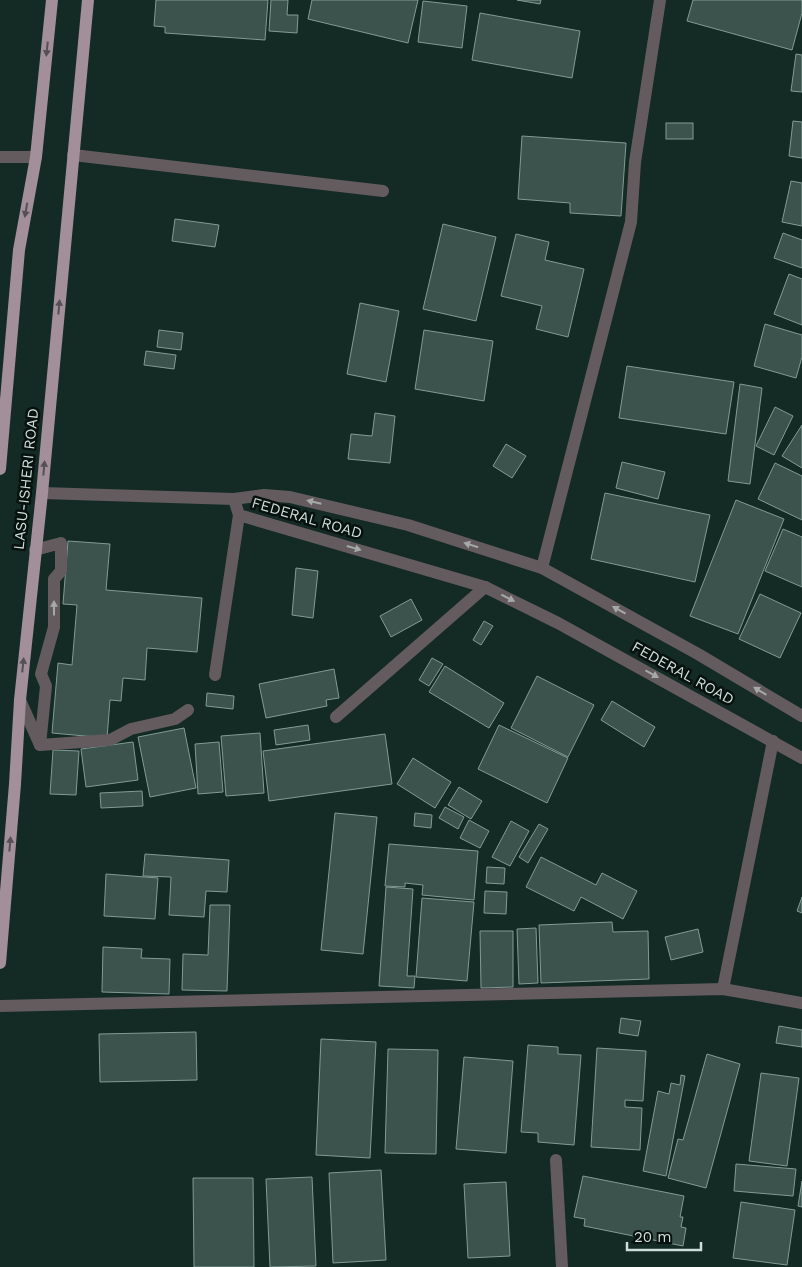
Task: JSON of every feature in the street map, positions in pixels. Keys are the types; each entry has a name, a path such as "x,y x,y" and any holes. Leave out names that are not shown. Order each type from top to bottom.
{"main road":[{"name":"LASU-ISHERI ROAD","path":"0,469 19,250 36,157 52,0"},
{"name":"LASU-ISHERI ROAD","path":"0,963 20,700 42,493 88,0"}],"street":[{"path":"542,568 631,222 635,162 660,0"},
{"path":"73,155 383,191"},
{"path":"0,157 36,157"},
{"path":"42,493 234,499"},
{"name":"FEDERAL ROAD","path":"802,716 690,650 542,568 408,525 290,497 264,495 234,499 239,515 485,587 558,623 802,758"},
{"path":"215,675 239,515"},
{"path":"35,550 61,543 61,571 54,579 54,627 41,674 46,686 40,745"},
{"path":"336,717 485,587"},
{"path":"20,700 40,745"},
{"path":"40,745 110,740 131,729 175,719 188,710"},
{"path":"723,989 773,741"},
{"path":"0,1006 723,989 802,1003"},
{"path":"556,1160 562,1267"}],"building":[{"path":"156,0 268,0 265,40 165,33 165,27 154,26"},
{"path":"271,0 288,0 287,15 298,15 297,33 269,31"},
{"path":"312,0 418,0 408,43 308,19"},
{"path":"517,0 541,0 540,4"},
{"path":"693,0 802,0 802,13 792,50 687,21"},
{"path":"423,1 467,6 462,48 418,42"},
{"path":"480,13 580,31 572,78 472,60"},
{"path":"796,54 802,55 802,92 791,91"},
{"path":"793,121 802,122 802,158 789,156"},
{"path":"666,123 693,123 693,139 666,139"},
{"path":"522,136 626,143 621,216 570,213 570,203 518,199"},
{"path":"791,181 802,183 802,226 782,222"},
{"path":"175,219 219,225 215,247 172,241"},
{"path":"443,224 496,237 476,321 423,309"},
{"path":"783,233 802,240 802,268 774,258"},
{"path":"516,234 549,242 545,260 584,269 568,337 536,329 542,306 501,296"},
{"path":"789,274 802,279 802,325 774,314"},
{"path":"360,303 399,311 386,382 347,374"},
{"path":"765,324 802,335 802,357 796,378 754,366"},
{"path":"159,330 183,333 181,350 157,347"},
{"path":"424,330 493,341 484,401 415,389"},
{"path":"146,351 176,355 174,369 144,365"},
{"path":"627,366 734,382 726,434 619,418"},
{"path":"740,384 762,388 750,484 728,481"},
{"path":"775,407 793,416 774,455 756,446"},
{"path":"375,413 395,416 390,463 348,459 351,434 372,436"},
{"path":"802,425 802,468 782,456"},
{"path":"506,444 526,456 512,478 493,466"},
{"path":"622,462 665,472 658,499 616,488"},
{"path":"775,463 802,476 802,520 758,499"},
{"path":"605,493 710,515 695,582 591,559"},
{"path":"736,500 784,519 738,634 690,616"},
{"path":"783,529 802,537 802,587 765,571"},
{"path":"68,541 110,544 106,590 202,598 197,652 147,648 145,680 123,678 121,701 110,700 107,738 52,733 58,663 72,665 77,605 63,604"},
{"path":"296,568 318,571 313,618 292,615"},
{"path":"760,594 801,613 780,658 739,639"},
{"path":"411,599 422,620 391,637 380,616"},
{"path":"484,621 493,626 481,645 473,640"},
{"path":"432,658 443,664 429,686 419,680"},
{"path":"445,666 504,703 489,728 429,692"},
{"path":"334,669 339,698 326,700 327,706 266,718 259,684"},
{"path":"537,676 594,705 568,757 511,728"},
{"path":"207,693 234,696 233,709 206,706"},
{"path":"612,701 655,727 644,747 601,720"},
{"path":"308,725 310,740 276,745 274,730"},
{"path":"499,725 568,758 547,803 478,769"},
{"path":"184,728 196,788 150,797 138,737"},
{"path":"260,733 264,793 226,796 221,736"},
{"path":"385,734 392,784 269,801 263,751"},
{"path":"133,742 138,780 86,787 81,749"},
{"path":"219,742 223,792 198,794 195,744"},
{"path":"53,750 79,751 76,795 50,794"},
{"path":"413,758 451,782 435,808 397,784"},
{"path":"459,787 482,801 471,819 448,805"},
{"path":"142,791 143,806 101,808 100,793"},
{"path":"445,807 464,817 458,829 439,818"},
{"path":"335,813 377,817 363,954 321,950"},
{"path":"415,813 432,815 431,828 414,826"},
{"path":"469,820 489,831 480,848 460,838"},
{"path":"511,821 529,831 510,866 492,857"},
{"path":"539,824 548,829 528,863 519,857"},
{"path":"389,844 478,851 474,900 422,895 423,885 405,883 405,887 385,886"},
{"path":"145,854 229,860 227,892 206,891 204,917 169,915 171,877 143,876"},
{"path":"541,857 596,885 602,873 637,891 623,919 581,897 574,911 526,887"},
{"path":"487,867 505,868 504,884 486,883"},
{"path":"106,874 158,878 155,919 104,916"},
{"path":"386,887 413,889 407,976 415,976 414,988 379,986"},
{"path":"485,891 507,892 506,914 484,913"},
{"path":"802,897 802,913 797,911"},
{"path":"422,898 474,902 467,981 416,977"},
{"path":"210,905 230,905 227,991 182,990 183,954 208,955"},
{"path":"612,922 613,932 648,931 649,979 541,983 539,925"},
{"path":"536,928 538,983 519,984 517,929"},
{"path":"698,929 703,952 671,960 665,937"},
{"path":"480,931 513,931 513,987 481,988"},
{"path":"103,947 142,949 141,958 170,959 169,994 102,992"},
{"path":"621,1018 641,1021 638,1036 619,1033"},
{"path":"779,1026 802,1030 802,1047 776,1043"},
{"path":"196,1032 197,1080 100,1082 99,1034"},
{"path":"321,1039 376,1042 370,1158 316,1155"},
{"path":"528,1045 558,1047 558,1054 581,1055 574,1145 538,1142 538,1133 521,1132"},
{"path":"597,1048 646,1051 643,1101 625,1100 625,1107 642,1108 640,1150 591,1147"},
{"path":"388,1049 438,1050 436,1154 385,1153"},
{"path":"707,1054 740,1064 706,1188 668,1178 678,1139 683,1140"},
{"path":"464,1057 513,1061 506,1153 456,1149"},
{"path":"761,1073 799,1078 787,1166 749,1161"},
{"path":"681,1075 685,1076 666,1176 643,1171 658,1091 669,1094 671,1083 680,1085"},
{"path":"736,1164 796,1169 793,1196 734,1191"},
{"path":"381,1170 386,1260 333,1263 329,1173"},
{"path":"583,1176 684,1196 680,1217 683,1217 681,1227 686,1228 683,1246 584,1226 585,1219 574,1217"},
{"path":"312,1177 316,1266 270,1267 266,1179"},
{"path":"193,1178 253,1178 254,1267 194,1267"},
{"path":"802,1181 802,1207 798,1206"},
{"path":"506,1182 510,1256 468,1258 464,1184"},
{"path":"741,1202 795,1210 787,1265 733,1258"}]}
